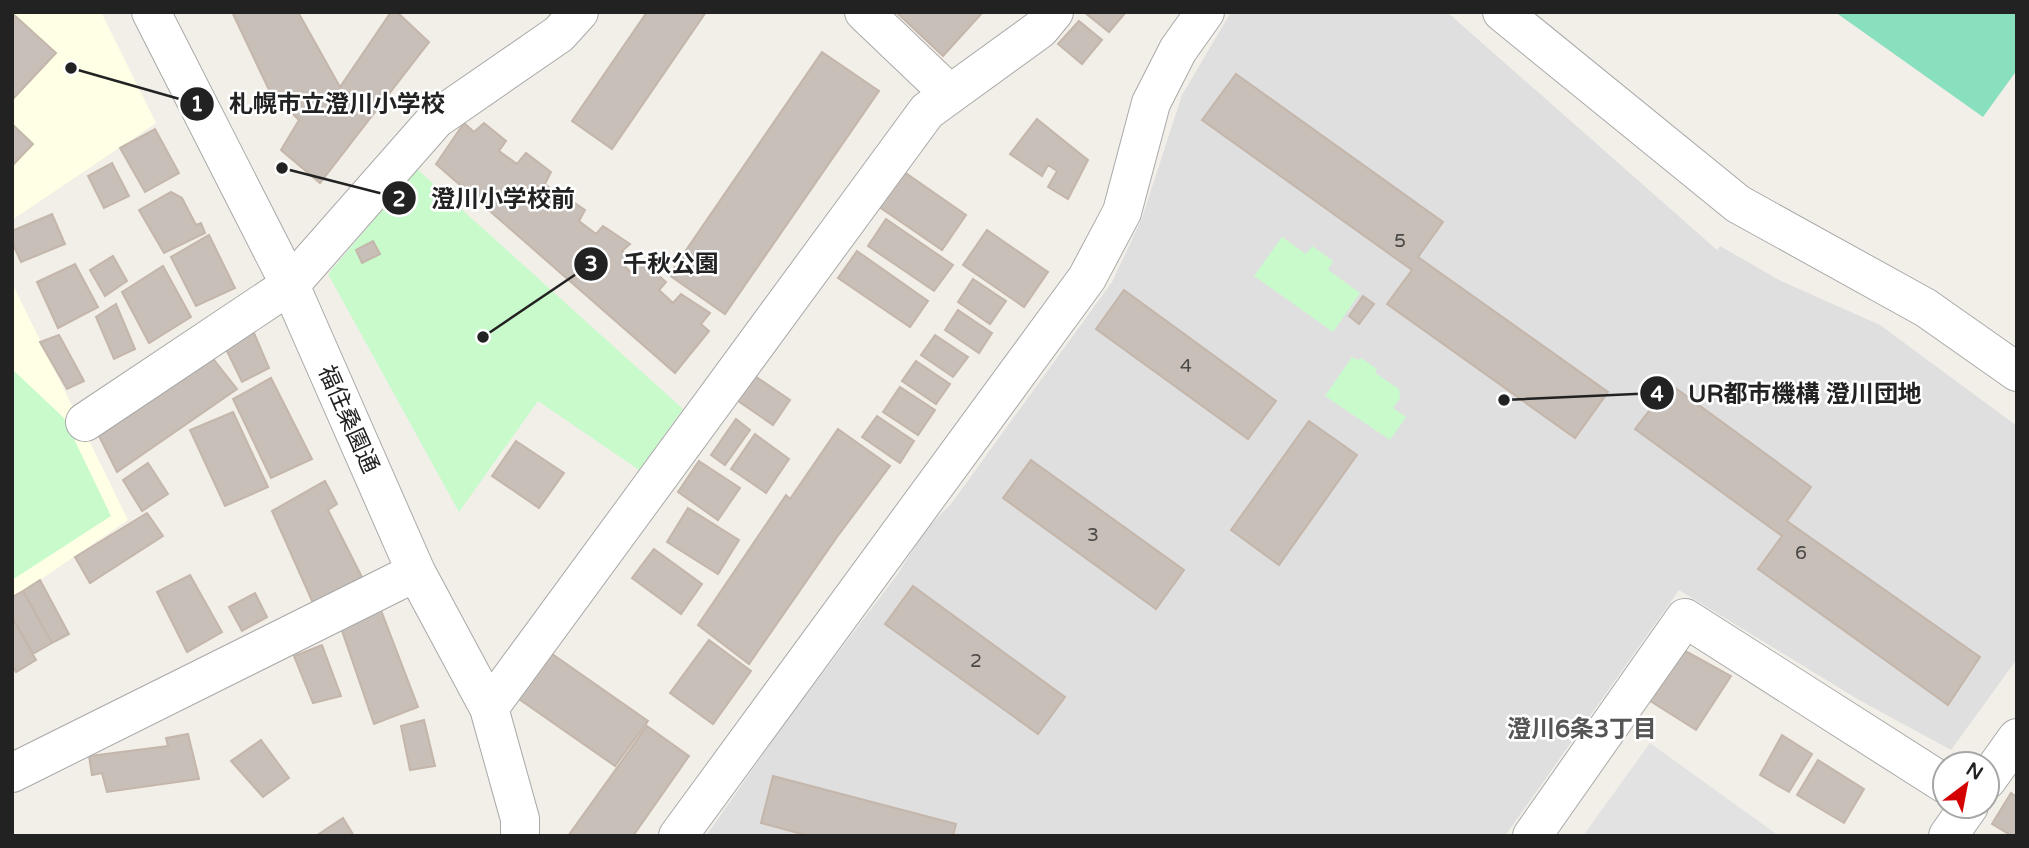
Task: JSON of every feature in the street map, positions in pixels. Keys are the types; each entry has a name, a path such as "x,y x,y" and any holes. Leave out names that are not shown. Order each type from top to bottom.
{"street":[{"name":"福住桑園通","path":"151,12 290,285 416,572 489,708 520,819 520,836"},
{"path":"85,422 290,285 436,119 559,34 579,12"},
{"path":"864,12 950,94"},
{"path":"489,708 927,111 1040,29 1054,12"},
{"path":"678,836 1087,278 1122,212 1151,103 1178,50 1205,12"},
{"path":"1502,12 1738,204 1926,308 2017,372"},
{"path":"12,773 416,572"},
{"path":"1532,836 1685,618 1931,775"},
{"path":"2001,760 2017,738"},
{"path":"1948,836 1959,820"}],"shaded area":[{"path":"12,12 101,12 156,123 12,220"},
{"path":"1231,12 1447,12 1717,250 1720,246 1781,281 1880,325 2017,426 2017,659 1951,750 1859,700 1679,590 1505,836 706,836 787,720 897,575 926,529 951,504 1112,282 1142,218 1182,95"},
{"path":"12,283 128,520 12,599"},
{"path":"1650,743 1779,836 1583,836"}],"green space":[{"path":"1835,12 2017,12 2017,70 1983,117"},
{"path":"417,169 683,409 639,470 538,401 459,512 328,274"},
{"path":"1282,237 1306,254 1312,246 1333,261 1328,270 1360,293 1333,332 1254,276"},
{"path":"1352,357 1358,360 1361,358 1377,369 1375,373 1399,389 1400,398 1393,408 1406,417 1390,440 1325,396"},
{"path":"12,369 64,418 111,516 12,580"}],"building":[{"path":"232,12 298,12 340,87 391,12 397,12 429,42 320,183 281,150 299,120 270,92"},
{"path":"647,12 706,12 612,149 572,121"},
{"path":"896,12 983,12 943,56"},
{"path":"1084,12 1126,12 1109,32"},
{"path":"12,13 56,53 12,100"},
{"path":"1079,21 1102,40 1082,64 1058,44"},
{"path":"822,52 879,91 725,314 669,275"},
{"path":"1236,74 1443,222 1418,257 1608,392 1575,438 1387,304 1412,270 1202,120"},
{"path":"1037,119 1088,160 1068,199 1048,187 1057,171 1048,165 1042,176 1010,154"},
{"path":"464,123 474,132 484,123 506,141 499,151 517,164 526,153 551,172 545,184 551,189 546,197 553,203 560,193 585,210 579,221 596,234 603,226 630,244 622,251 631,258 625,266 632,274 642,261 666,282 659,290 673,303 681,294 710,313 701,324 709,331 675,373 436,164"},
{"path":"12,124 33,144 12,166"},
{"path":"155,129 179,173 145,192 120,148"},
{"path":"112,163 129,196 104,208 88,176"},
{"path":"900,169 966,215 942,250 875,204"},
{"path":"171,192 182,198 196,225 201,223 205,233 164,253 139,210"},
{"path":"52,214 65,244 21,262 12,242 12,231"},
{"path":"886,219 953,265 934,291 868,246"},
{"path":"987,230 1048,272 1024,307 963,265"},
{"path":"209,235 235,288 196,306 171,257"},
{"path":"373,241 380,254 362,263 356,250"},
{"path":"857,251 928,301 910,327 838,278"},
{"path":"113,256 127,281 105,296 90,270"},
{"path":"75,264 98,307 58,328 37,282"},
{"path":"163,266 191,317 149,343 122,292"},
{"path":"973,279 1006,301 990,324 958,302"},
{"path":"1124,290 1276,401 1248,439 1096,329"},
{"path":"1363,296 1374,304 1359,324 1349,316"},
{"path":"116,304 135,349 114,359 96,317"},
{"path":"958,310 992,333 979,353 945,330"},
{"path":"251,326 269,368 242,382 222,341"},
{"path":"59,335 84,381 67,389 40,342"},
{"path":"935,335 968,357 953,377 921,355"},
{"path":"207,351 237,389 117,472 97,432"},
{"path":"916,361 950,384 936,404 902,381"},
{"path":"755,376 790,400 773,425 738,401"},
{"path":"271,378 312,459 271,478 233,399"},
{"path":"1670,384 1811,487 1787,521 1980,657 1948,705 1758,569 1782,536 1635,429"},
{"path":"900,387 935,410 918,435 883,412"},
{"path":"233,412 268,487 225,506 190,430"},
{"path":"877,416 914,441 900,463 862,437"},
{"path":"736,419 750,430 725,465 711,455"},
{"path":"1309,421 1357,455 1279,565 1231,530"},
{"path":"838,429 890,466 749,664 698,625 786,495 790,499"},
{"path":"755,434 789,459 766,493 731,469"},
{"path":"516,441 564,473 539,508 492,476"},
{"path":"1031,460 1184,570 1156,609 1003,498"},
{"path":"699,461 740,488 718,520 678,492"},
{"path":"148,463 168,494 142,511 123,480"},
{"path":"325,481 337,504 328,510 362,577 313,603 272,511"},
{"path":"688,508 739,540 718,574 667,542"},
{"path":"147,513 163,536 90,583 75,557"},
{"path":"654,549 702,584 681,614 632,578"},
{"path":"190,575 222,632 187,652 157,592"},
{"path":"40,580 69,634 52,643 23,591"},
{"path":"913,586 1065,697 1038,734 885,624"},
{"path":"23,591 52,643 33,654 12,617 12,597"},
{"path":"255,593 267,617 242,631 229,607"},
{"path":"379,605 418,707 374,724 339,622"},
{"path":"12,617 36,660 16,672 12,665"},
{"path":"709,640 751,671 713,724 670,693"},
{"path":"322,645 341,696 313,703 294,656"},
{"path":"1678,647 1731,676 1696,730 1647,699"},
{"path":"548,651 648,721 615,766 516,697"},
{"path":"424,720 435,766 410,770 401,726"},
{"path":"647,726 689,756 633,836 568,836"},
{"path":"188,734 199,779 107,792 102,773 92,775 89,756 168,746 166,738"},
{"path":"1782,735 1812,754 1789,792 1760,775"},
{"path":"261,740 289,778 263,797 231,761"},
{"path":"1818,760 1864,789 1844,823 1797,795"},
{"path":"773,776 956,824 953,836 809,836 761,823"},
{"path":"2011,793 2017,797 2017,836 2012,836 1992,824 1994,820 2001,820 2001,809"},
{"path":"343,818 354,836 316,836"}],"place":[{"name":"札幌市立澄川小学校","path":"71,68"},
{"name":"澄川小学校前","path":"282,168"},
{"name":"千秋公園","path":"483,337"},
{"name":"UR都市機構 澄川団地","path":"1504,400"}],"district":[{"name":"澄川6条3丁目","path":"1582,729"}]}
